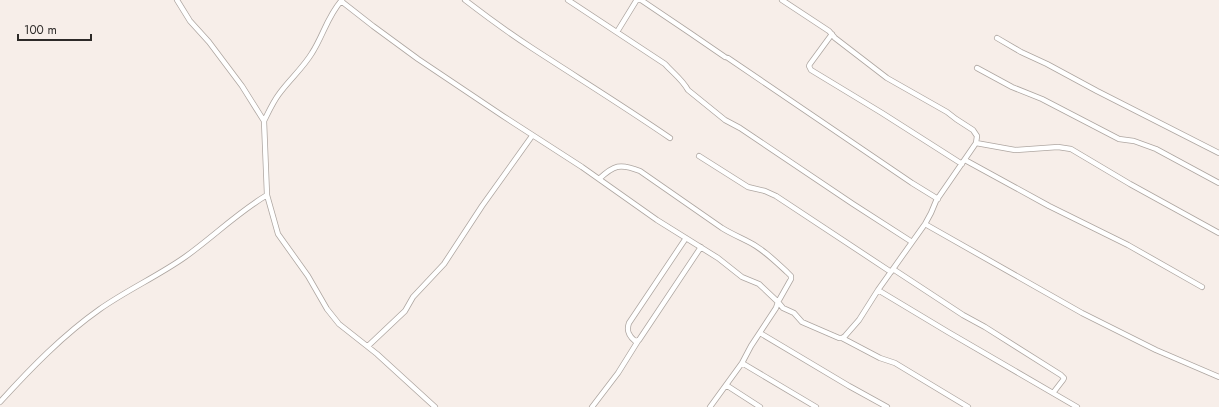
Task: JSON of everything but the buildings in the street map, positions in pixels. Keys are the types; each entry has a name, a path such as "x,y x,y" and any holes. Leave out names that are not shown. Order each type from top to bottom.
{"street":[{"path":"177,0 190,21 209,42 242,86 264,121"},
{"path":"435,407 368,346 337,321 275,228 267,195 264,121 271,106 280,93 306,63 332,14 342,0 418,59 599,179 657,220 718,258 742,277 759,284 783,308 794,313 802,322 815,326 880,358 895,363 968,407"},
{"path":"466,0 527,45 670,138"},
{"path":"568,0 665,64 679,77 688,90 725,120 740,128 912,242"},
{"path":"617,32 636,1 641,0 938,199"},
{"path":"782,0 821,25 887,78 947,112 973,130 977,136 976,143 938,199 912,242 859,320 842,338"},
{"path":"832,34 810,64 810,70 963,162 1128,245 1202,287"},
{"path":"997,38 1021,52 1040,60 1097,91 1219,153"},
{"path":"977,68 1012,87 1042,99 1119,139 1134,141 1156,149 1219,182"},
{"path":"368,346 405,311 413,297 444,264 482,206 532,136"},
{"path":"976,143 1016,150 1058,147 1071,149 1104,170 1219,233"},
{"path":"699,156 748,187 765,191 776,196 963,316 985,327 1062,375 1064,378 1053,393"},
{"path":"599,179 612,168 619,166 640,171 722,228 760,249 791,276 792,279 776,308 742,363 710,407"},
{"path":"0,402 28,372 77,327 100,309 186,256 248,207 267,195"},
{"path":"924,224 1082,312 1156,350 1219,377"},
{"path":"638,341 634,340 629,334 629,323 686,238"},
{"path":"592,407 618,373 701,247"},
{"path":"878,290 1077,407"},
{"path":"760,333 886,407"},
{"path":"742,363 816,407"},
{"path":"726,385 760,407"}]}
